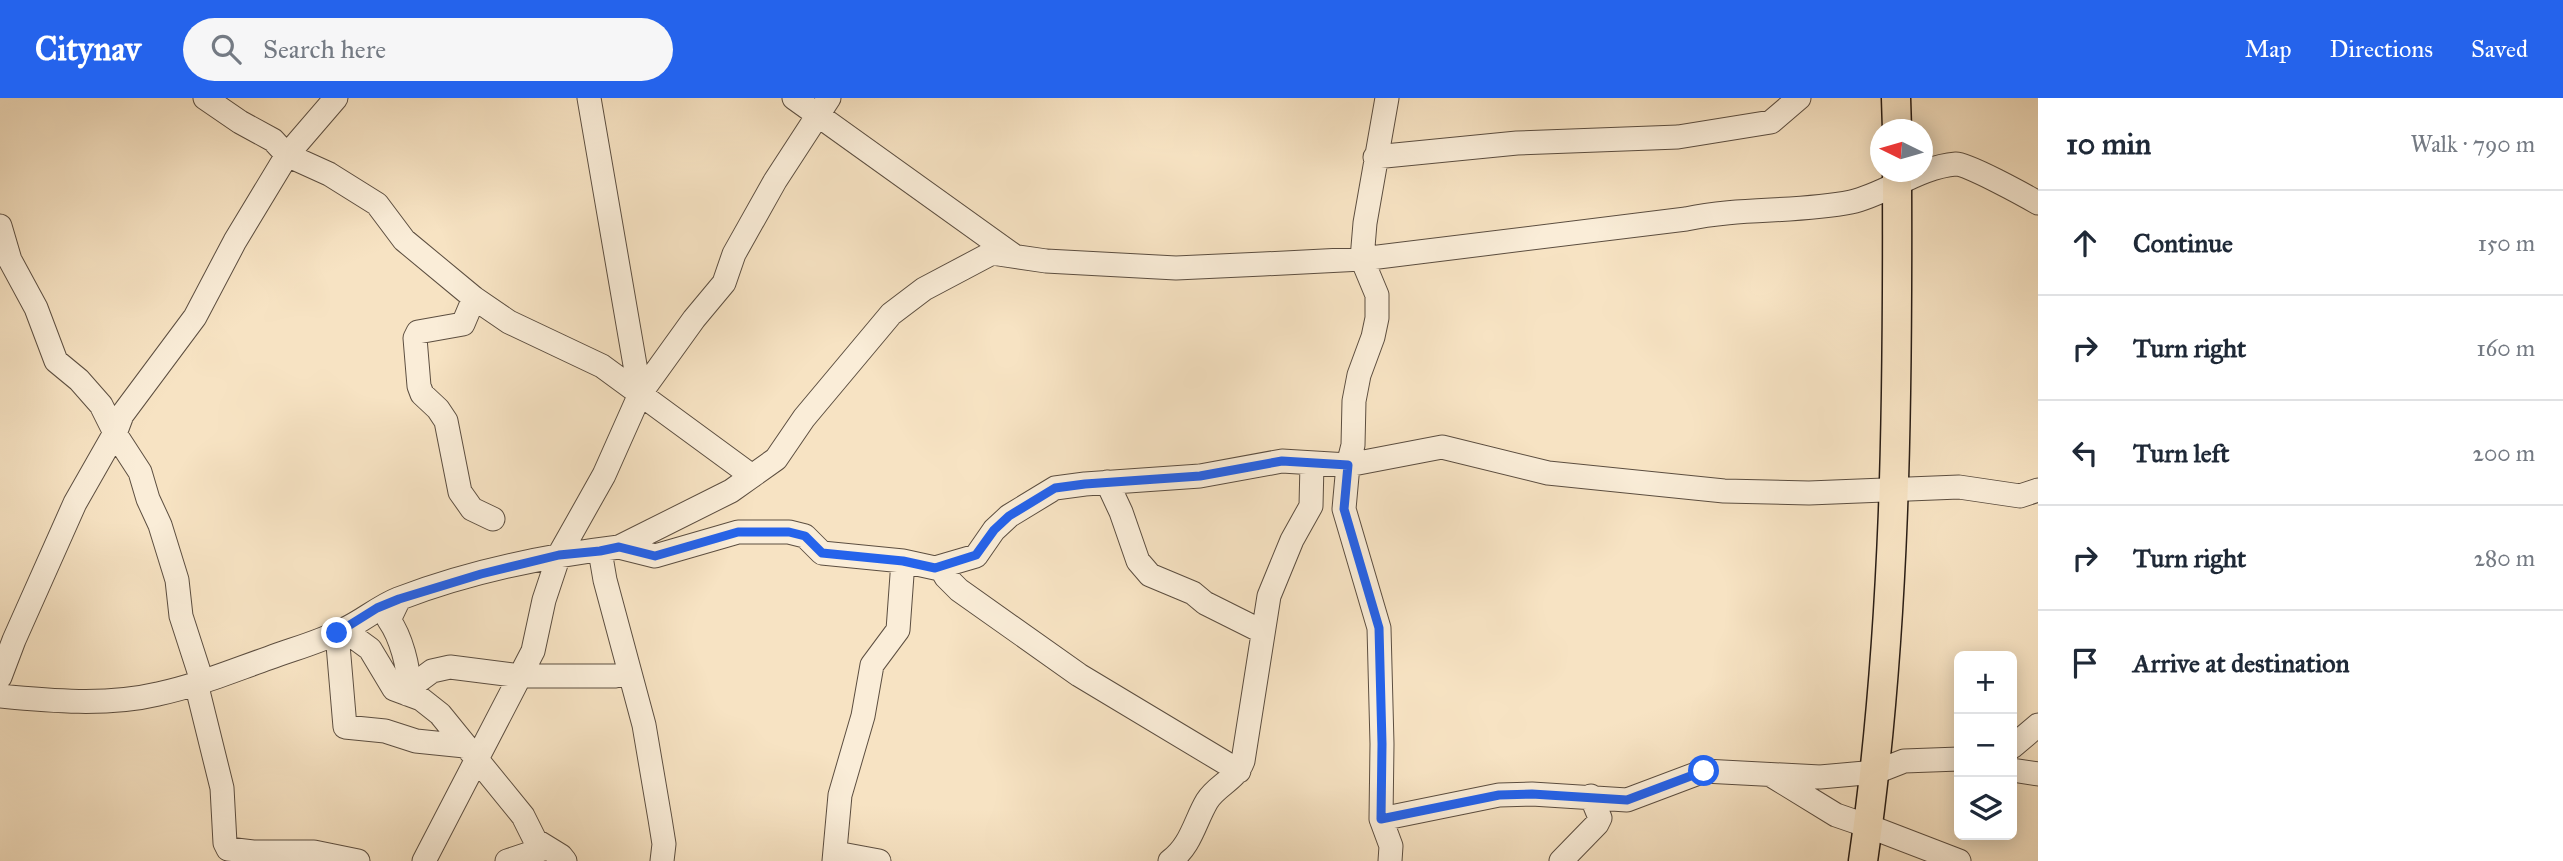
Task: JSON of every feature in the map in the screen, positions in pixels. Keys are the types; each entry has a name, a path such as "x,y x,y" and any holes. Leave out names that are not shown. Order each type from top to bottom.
{"main road":[{"path":"1896,98 1897,119"},
{"path":"1863,861 1876,772 1895,490 1897,182"}],"street":[{"path":"205,98 240,122 274,140 287,155 329,174 377,204 404,240 474,298 509,322 603,366 752,476"},
{"path":"0,677 75,503 116,431 122,415 195,317 235,241 287,155 336,98"},
{"path":"589,98 640,394"},
{"path":"794,98 824,106 1016,257"},
{"path":"1387,98 1365,223 1363,259 1373,282 1378,304 1375,329 1356,391 1353,445 1348,465 1344,509 1379,628 1381,819 1391,846 1390,861"},
{"path":"1375,157 1517,143 1678,137 1771,121 1799,98"},
{"path":"424,861 471,753 520,676 533,650 544,600 559,555 604,475 640,394 694,319 724,283 734,254 768,193 824,106"},
{"path":"1933,169 1959,163 2038,203"},
{"path":"610,549 732,491 776,459 804,418 891,314 924,289 992,254 1046,261 1176,268 1363,259 1673,221 1716,212 1761,212 1853,202 1888,182"},
{"path":"0,226 10,260 36,308 56,361 102,405 116,435 136,464 160,525 177,580 181,616 199,682 222,788 226,846 236,851 358,861"},
{"path":"474,298 463,324 418,332 415,338 419,386 422,394 446,421 460,492 472,509 493,519"},
{"path":"0,696 55,702 140,698 199,682 341,631 377,608 399,599 481,574 559,555 610,549 655,556 738,532 789,532 805,536 822,553 903,561 935,568 976,555 994,530 1009,516 1055,488 1200,476 1282,461 1348,465 1442,447 1548,473 1724,491 1809,493 1959,487 2020,496 2038,490"},
{"path":"1170,861 1176,857 1196,827 1207,800 1239,771 1243,761 1269,596 1292,540 1311,506 1312,463"},
{"path":"1107,482 1138,561 1150,575 1193,593 1214,608 1263,632"},
{"path":"610,549 605,580 644,725 664,845 662,861"},
{"path":"879,861 835,857 840,795 863,716 872,664 898,630 903,561"},
{"path":"940,566 946,578 960,590 1079,675 1239,771"},
{"path":"399,599 388,620 395,629 406,661 408,691"},
{"path":"341,631 370,649 389,684 408,691 440,714 523,816 535,840 565,861"},
{"path":"341,631 345,727 385,732 471,753"},
{"path":"408,691 436,669 450,667 520,676 615,676 630,673"},
{"path":"2017,743 2038,725"},
{"path":"1381,819 1499,795 1591,796 1627,800 1704,771 1820,777 1876,772 1904,761 1954,759"},
{"path":"2017,771 2038,774"},
{"path":"1771,775 1836,816 1868,825 1959,861"},
{"path":"1561,861 1600,818 1591,796"},
{"path":"507,861 546,848"}],"route":[{"path":"337,633 377,608 399,599 481,574 559,555 619,547 655,556 738,532 789,532 805,536 822,553 903,561 935,568 976,555 994,530 1009,516 1055,488 1200,476 1282,461 1348,465 1344,509 1379,628 1381,819 1499,795 1591,796 1627,800 1686,775 1704,771"}]}
